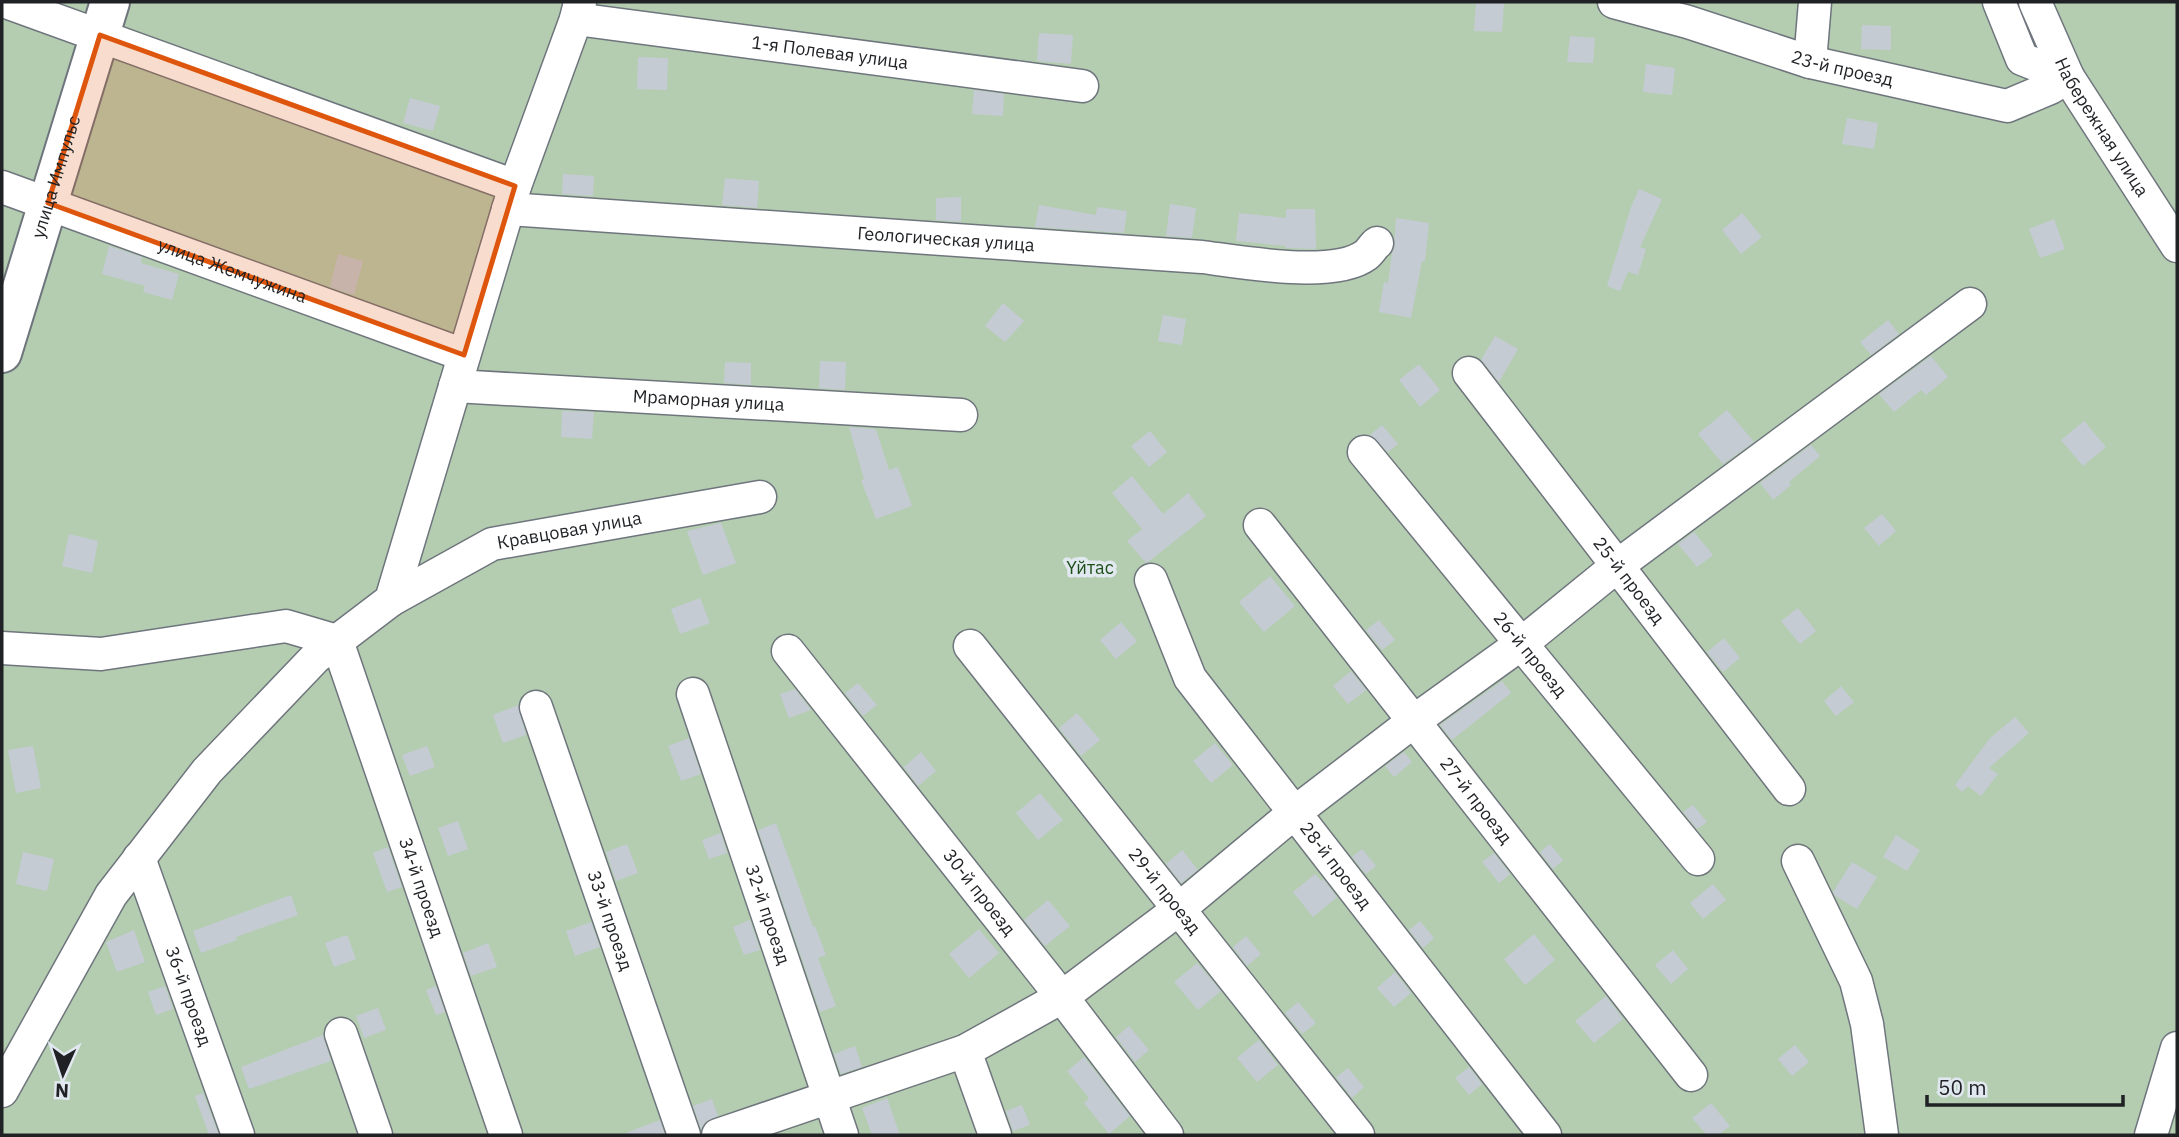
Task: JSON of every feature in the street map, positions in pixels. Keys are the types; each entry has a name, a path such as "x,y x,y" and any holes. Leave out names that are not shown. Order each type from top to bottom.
{"street":[{"name":"Геологическая улица","path":"6,2 105,18 511,197 1202,257 1282,268 1343,265 1365,256 1377,243"},
{"name":"23-й проезд","path":"1614,2 1689,12 1810,62 2007,106 2068,77"},
{"path":"1810,62 1815,2"},
{"path":"1999,2 2022,59 2068,77"},
{"name":"Набережная улица","path":"2035,2 2068,77 2177,246"},
{"path":"391,600 511,197 574,7"},
{"name":"1-я Полевая улица","path":"574,7 1082,86"},
{"name":"улица Импульс","path":"2,353 105,18"},
{"name":"улица Жемчужина","path":"2,187 464,355"},
{"path":"718,1135 965,1051 1062,997 1179,909 1294,813 1414,721 1521,644 1617,566 1970,304"},
{"name":"25-й проезд","path":"1469,373 1789,789"},
{"name":"Мраморная улица","path":"455,386 961,415"},
{"name":"26-й проезд","path":"1364,452 1698,859"},
{"name":"Кравцовая улица","path":"2,1091 111,895 207,771 316,657 391,600 492,544 760,497"},
{"name":"27-й проезд","path":"1260,525 1691,1075"},
{"name":"28-й проезд","path":"1152,580 1190,678 1545,1135"},
{"path":"2,648 101,654 286,626 337,641"},
{"name":"34-й проезд","path":"337,641 506,1135"},
{"name":"29-й проезд","path":"970,646 1358,1135"},
{"name":"30-й проезд","path":"788,651 1062,997 1167,1135"},
{"name":"32-й проезд","path":"693,694 842,1135"},
{"name":"33-й проезд","path":"536,707 684,1135"},
{"name":"36-й проезд","path":"139,858 238,1135"},
{"path":"1798,861 1856,981 1867,1024 1882,1135"},
{"path":"341,1034 376,1135"},
{"path":"2151,1135 2177,1048"},
{"path":"965,1051 995,1135"}],"highlighted area":[{"path":"100,35 515,186 464,355 48,203"}],"green space":[{"name":"Үйтас","path":"2,2 2177,2 2177,1135 2,1135"}],"building":[{"path":"1476,2 1504,2 1502,32 1474,31"},
{"path":"1862,25 1891,26 1891,50 1861,49"},
{"path":"1039,33 1073,35 1071,64 1037,61"},
{"path":"1570,36 1595,38 1593,63 1567,62"},
{"path":"638,57 668,58 667,90 637,89"},
{"path":"1646,64 1675,68 1672,95 1643,92"},
{"path":"974,90 1004,94 1003,116 972,114"},
{"path":"410,98 440,106 433,131 403,123"},
{"path":"1847,118 1878,123 1874,149 1842,144"},
{"path":"563,174 594,176 593,196 562,194"},
{"path":"725,178 759,181 757,208 722,205"},
{"path":"1639,189 1662,199 1640,247 1646,249 1638,275 1628,272 1620,291 1607,286"},
{"path":"961,197 961,222 936,220 936,198"},
{"path":"1170,204 1196,208 1192,238 1166,236"},
{"path":"1039,205 1096,215 1097,207 1127,211 1124,233 1035,227"},
{"path":"1286,209 1315,209 1316,249 1236,241 1239,213 1286,218"},
{"path":"1742,213 1762,237 1741,254 1722,230"},
{"path":"1396,218 1429,223 1425,261 1422,261 1411,318 1379,312 1384,282 1388,283"},
{"path":"2054,219 2065,249 2040,258 2029,229"},
{"path":"109,246 142,257 141,263 179,274 172,300 143,292 145,286 102,274"},
{"path":"338,254 363,261 354,295 330,287"},
{"path":"1003,303 1024,321 1005,342 985,326"},
{"path":"1163,315 1186,319 1182,345 1158,341"},
{"path":"1888,320 1899,334 1871,355 1860,342"},
{"path":"1495,336 1518,349 1499,382 1481,360"},
{"path":"1931,356 1948,377 1926,395 1921,390 1894,412 1879,394"},
{"path":"820,361 846,362 845,390 819,388"},
{"path":"725,362 751,363 751,385 724,383"},
{"path":"1419,364 1440,390 1420,407 1399,380"},
{"path":"1727,410 1754,442 1723,464 1698,434"},
{"path":"562,411 594,412 592,439 561,437"},
{"path":"2084,421 2106,447 2083,466 2061,440"},
{"path":"1382,425 1398,444 1388,452 1370,435"},
{"path":"849,427 876,429 889,470 898,467 912,506 876,519 861,480 864,479"},
{"path":"1150,431 1167,452 1149,467 1131,446"},
{"path":"1811,445 1820,456 1789,482 1791,485 1773,500 1760,483"},
{"path":"1132,476 1163,514 1188,493 1206,516 1146,563 1127,541 1142,529 1112,493"},
{"path":"1882,514 1896,531 1879,546 1864,528"},
{"path":"721,523 736,563 703,575 687,531"},
{"path":"1694,532 1713,555 1697,567 1678,544"},
{"path":"69,534 98,541 92,573 62,566"},
{"path":"1270,576 1295,606 1264,632 1239,602"},
{"path":"700,598 710,623 680,634 671,609"},
{"path":"1798,608 1816,631 1800,644 1781,621"},
{"path":"1379,620 1395,640 1382,650 1366,630"},
{"path":"1121,622 1137,641 1116,659 1100,640"},
{"path":"1724,638 1740,658 1723,672 1707,652"},
{"path":"1351,671 1366,690 1348,704 1333,686"},
{"path":"1502,681 1511,693 1452,740 1440,725"},
{"path":"858,683 877,705 863,716 845,693"},
{"path":"1841,686 1854,702 1836,716 1824,701"},
{"path":"795,689 811,710 789,718 780,694"},
{"path":"518,705 526,735 503,743 493,715"},
{"path":"1077,713 1100,740 1081,756 1059,728"},
{"path":"2015,717 2029,733 1989,768 1998,774 1981,796 1968,786 1962,792 1955,785 1990,738"},
{"path":"689,738 701,774 681,781 668,746"},
{"path":"1215,743 1233,765 1211,783 1193,761"},
{"path":"33,746 41,788 16,793 8,750"},
{"path":"427,746 435,767 410,776 402,755"},
{"path":"921,752 936,771 918,786 904,767"},
{"path":"1404,752 1412,762 1394,777 1385,766"},
{"path":"1040,793 1063,820 1038,840 1016,813"},
{"path":"1693,805 1707,822 1697,829 1683,812"},
{"path":"458,821 468,849 448,856 438,828"},
{"path":"776,823 813,927 815,926 826,955 818,958 836,1006 820,1012 758,830"},
{"path":"721,833 727,853 709,859 702,840"},
{"path":"1896,835 1920,850 1907,871 1883,857"},
{"path":"627,844 638,873 616,881 606,852"},
{"path":"1550,844 1563,860 1553,869 1540,852"},
{"path":"388,847 402,887 387,892 373,853"},
{"path":"1362,849 1376,866 1366,874 1352,857"},
{"path":"1182,850 1198,870 1181,883 1166,864"},
{"path":"23,852 54,859 47,891 16,884"},
{"path":"1494,853 1510,874 1499,883 1482,862"},
{"path":"1852,862 1877,877 1857,909 1835,896 1833,892"},
{"path":"1315,874 1324,880 1337,897 1313,917 1293,892"},
{"path":"1713,884 1726,900 1703,919 1690,903"},
{"path":"291,895 298,915 236,937 237,940 201,953 193,931"},
{"path":"1048,900 1070,926 1045,946 1024,920"},
{"path":"750,920 760,950 744,955 733,927"},
{"path":"1420,921 1434,938 1423,948 1409,930"},
{"path":"591,922 600,947 575,956 566,931"},
{"path":"979,929 999,953 969,978 949,954"},
{"path":"134,930 145,962 117,972 106,942"},
{"path":"1534,934 1555,960 1525,985 1504,959"},
{"path":"347,935 356,959 334,967 325,943"},
{"path":"1246,936 1261,954 1247,966 1233,947"},
{"path":"488,943 497,967 471,976 463,953"},
{"path":"1673,950 1688,969 1671,984 1655,965"},
{"path":"1197,963 1221,991 1198,1010 1174,982"},
{"path":"1395,972 1411,993 1394,1007 1377,988"},
{"path":"165,986 173,1009 156,1015 148,992"},
{"path":"436,986 445,1012 436,1015 426,990"},
{"path":"1606,996 1623,1019 1594,1043 1575,1021"},
{"path":"1298,1002 1316,1023 1302,1034 1285,1013"},
{"path":"378,1008 386,1030 364,1038 356,1016"},
{"path":"1129,1026 1149,1050 1135,1062 1116,1037"},
{"path":"323,1035 331,1061 249,1089 241,1067"},
{"path":"1259,1040 1278,1065 1257,1082 1237,1058"},
{"path":"1795,1045 1809,1062 1792,1076 1778,1059"},
{"path":"855,1046 862,1067 841,1074 834,1054"},
{"path":"1084,1057 1130,1116 1109,1134 1084,1103 1089,1098 1067,1071"},
{"path":"1469,1067 1482,1084 1469,1095 1455,1078"},
{"path":"1348,1068 1364,1087 1352,1098 1336,1077"},
{"path":"203,1093 219,1135 209,1135 195,1096"},
{"path":"887,1098 900,1135 872,1135 862,1108"},
{"path":"712,1099 718,1116 705,1122 701,1129 693,1106"},
{"path":"1711,1103 1730,1126 1718,1135 1707,1135 1692,1118"},
{"path":"1022,1105 1030,1125 1013,1131 1006,1111"},
{"path":"660,1120 665,1135 626,1135 626,1133"}]}
